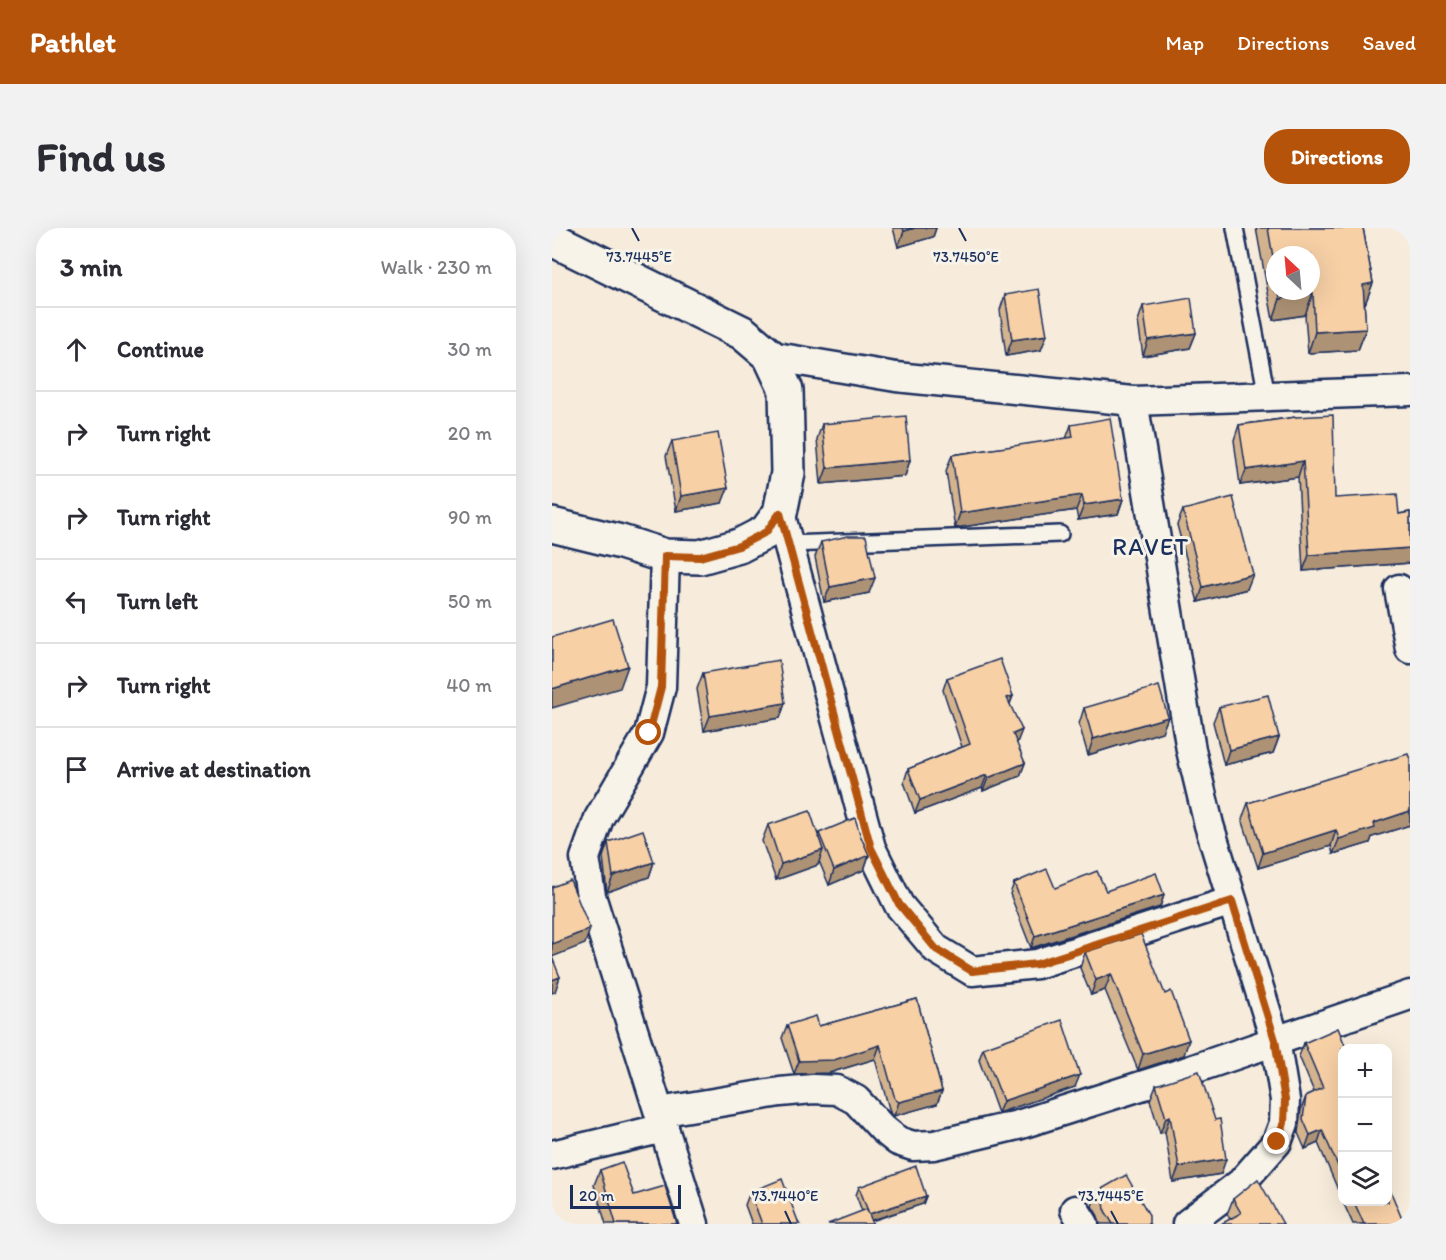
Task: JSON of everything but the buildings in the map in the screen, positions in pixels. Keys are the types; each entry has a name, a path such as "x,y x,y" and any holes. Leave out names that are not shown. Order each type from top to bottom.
{"main road":[{"path":"552,239 743,333 770,356 786,390 788,473 785,529 766,532 739,546 700,557 665,556 621,542 552,525"}],"street":[{"path":"770,356 896,377 1133,401 1410,390"},
{"path":"1133,401 1191,750 1209,825 1275,1040 1285,1100 1284,1123 1277,1142 1241,1183 1193,1222"},
{"path":"785,529 871,848 899,904 936,949 972,971 1037,964 1232,901"},
{"path":"665,556 661,687 649,733 599,818 585,858 591,896 694,1224"},
{"path":"1399,589 1410,649"},
{"path":"552,1155 661,1120 780,1092 813,1089 837,1090 856,1100 883,1129 898,1141 913,1146 934,1145 1018,1125 1185,1072 1410,995"}],"lane":[{"path":"1235,228 1267,396"},
{"path":"785,529 1060,534"}],"district":[{"name":"RAVET","path":"1151,547"}],"route":[{"path":"649,733 661,687 665,556 700,557 739,546 766,532 780,513 871,848 899,904 936,949 972,971 1037,964 1232,901 1275,1040 1285,1100 1284,1123 1277,1142"}]}
